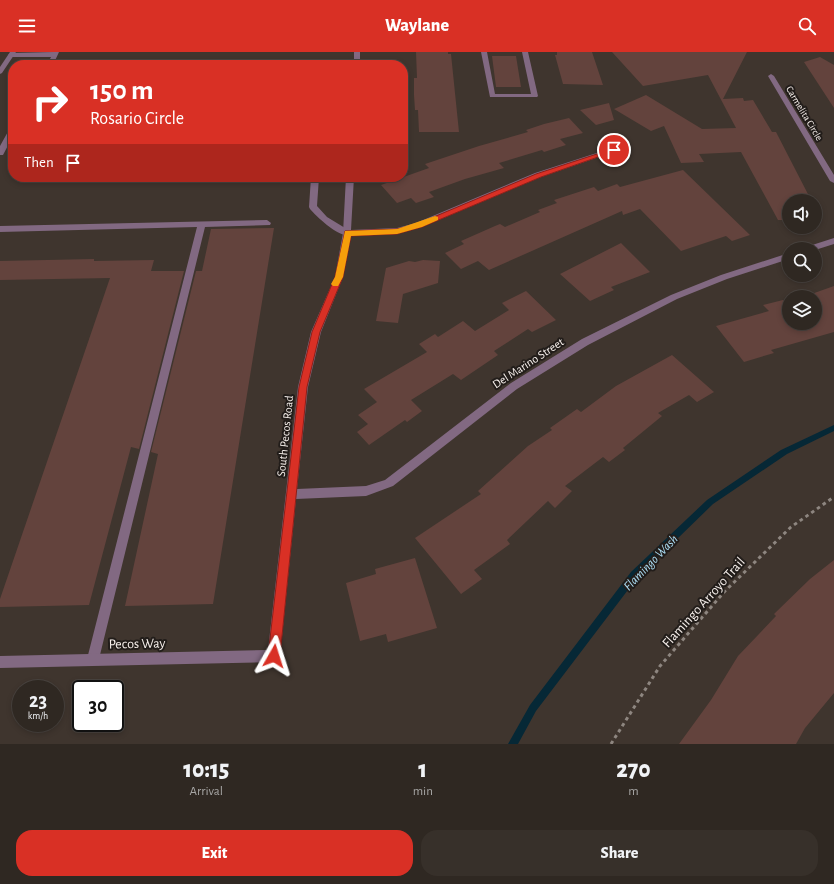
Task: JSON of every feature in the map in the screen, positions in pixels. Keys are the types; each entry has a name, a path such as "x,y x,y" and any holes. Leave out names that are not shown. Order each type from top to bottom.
{"street":[{"path":"484,52 492,96 535,96 525,52"},
{"path":"0,72 12,54 55,53"},
{"name":"Carmelita Circle","path":"770,76 834,181"},
{"path":"0,153 8,139"},
{"path":"314,182 312,207 324,219 347,233 397,231 419,225 538,176 614,150"},
{"name":"South Pecos Road","path":"274,656 303,387 316,332 339,277 347,233 350,182"},
{"path":"0,229 267,223"},
{"path":"93,659 202,224"},
{"path":"822,245 834,241"},
{"name":"Del Marino Street","path":"292,494 366,491 389,483 514,386 585,342 674,297 724,277 782,258"},
{"name":"Pecos Way","path":"0,662 274,656"}],"path":[{"name":"Flamingo Arroyo Trail","path":"611,744 660,666 725,591 791,527 834,497"}],"building":[{"path":"416,52 448,52 448,54 451,54 459,132 419,132 418,110 415,110 414,95 414,78 417,78"},
{"path":"557,52 592,52 603,85 563,84 555,55 557,55"},
{"path":"612,52 747,52 723,99 743,98 744,101 753,100 772,132 776,132 808,194 782,194 782,220 778,220 741,152 699,154 704,162 681,163 664,126 651,131 614,109 646,95 702,129 736,128 708,75 643,86"},
{"path":"492,56 516,56 521,87 496,87"},
{"path":"820,57 834,65 834,108 804,62"},
{"path":"609,103 614,120 596,125 580,110"},
{"path":"569,118 583,133 560,139 566,145 544,152 542,150 499,163 504,168 465,179 429,192 434,197 416,203 411,198 397,203 381,185 389,182 408,182 408,175 429,168 425,164 528,132 526,130"},
{"path":"683,170 750,235 732,241 726,236 681,251 640,209 623,215 622,211 489,270 478,261 461,269 445,253 464,244 461,241 495,226 500,224 505,227 540,212 538,210 557,203 554,200 594,187 598,191 617,184 620,187"},
{"path":"274,228 213,604 125,606 158,454 151,452 196,271 202,271 211,229"},
{"path":"621,243 650,272 611,287 614,290 590,301 560,274"},
{"path":"94,259 94,261 154,260 151,271 184,271 139,449 131,447 89,605 0,607 0,599 110,278 0,280 0,261"},
{"path":"423,260 440,261 438,283 403,294 398,323 376,321 386,268 409,261 415,262"},
{"path":"834,286 834,332 771,350 774,353 744,362 716,326 769,311 763,305 782,300 782,330 822,330 822,290"},
{"path":"526,291 556,320 532,332 528,329 494,351 498,355 461,380 453,374 411,400 422,411 407,422 405,420 369,445 357,432 368,424 358,415 377,402 364,389 427,352 419,344 435,334 438,337 463,321 475,331 509,310 502,303"},
{"path":"672,355 714,392 697,402 689,395 658,413 662,416 623,448 625,450 609,462 603,457 565,486 572,491 555,508 548,501 507,540 510,544 474,570 482,579 461,594 415,538 481,494 478,491 528,446 552,430 550,428 577,409 581,412 616,386"},
{"path":"415,558 437,628 388,642 386,634 360,641 346,583 376,574 375,569"},
{"path":"834,560 834,693 805,728 796,744 679,744 711,700 738,656 776,616 774,614 810,579"}],"waterway":[{"name":"Flamingo Wash","path":"513,744 533,708 634,575 710,502 784,452 834,428"}],"slow traffic":[{"path":"335,284 339,277 347,233 397,231 435,219"}],"route":[{"path":"274,656 303,387 316,332 339,277 347,233 397,231 419,225 538,176 614,150"}]}
